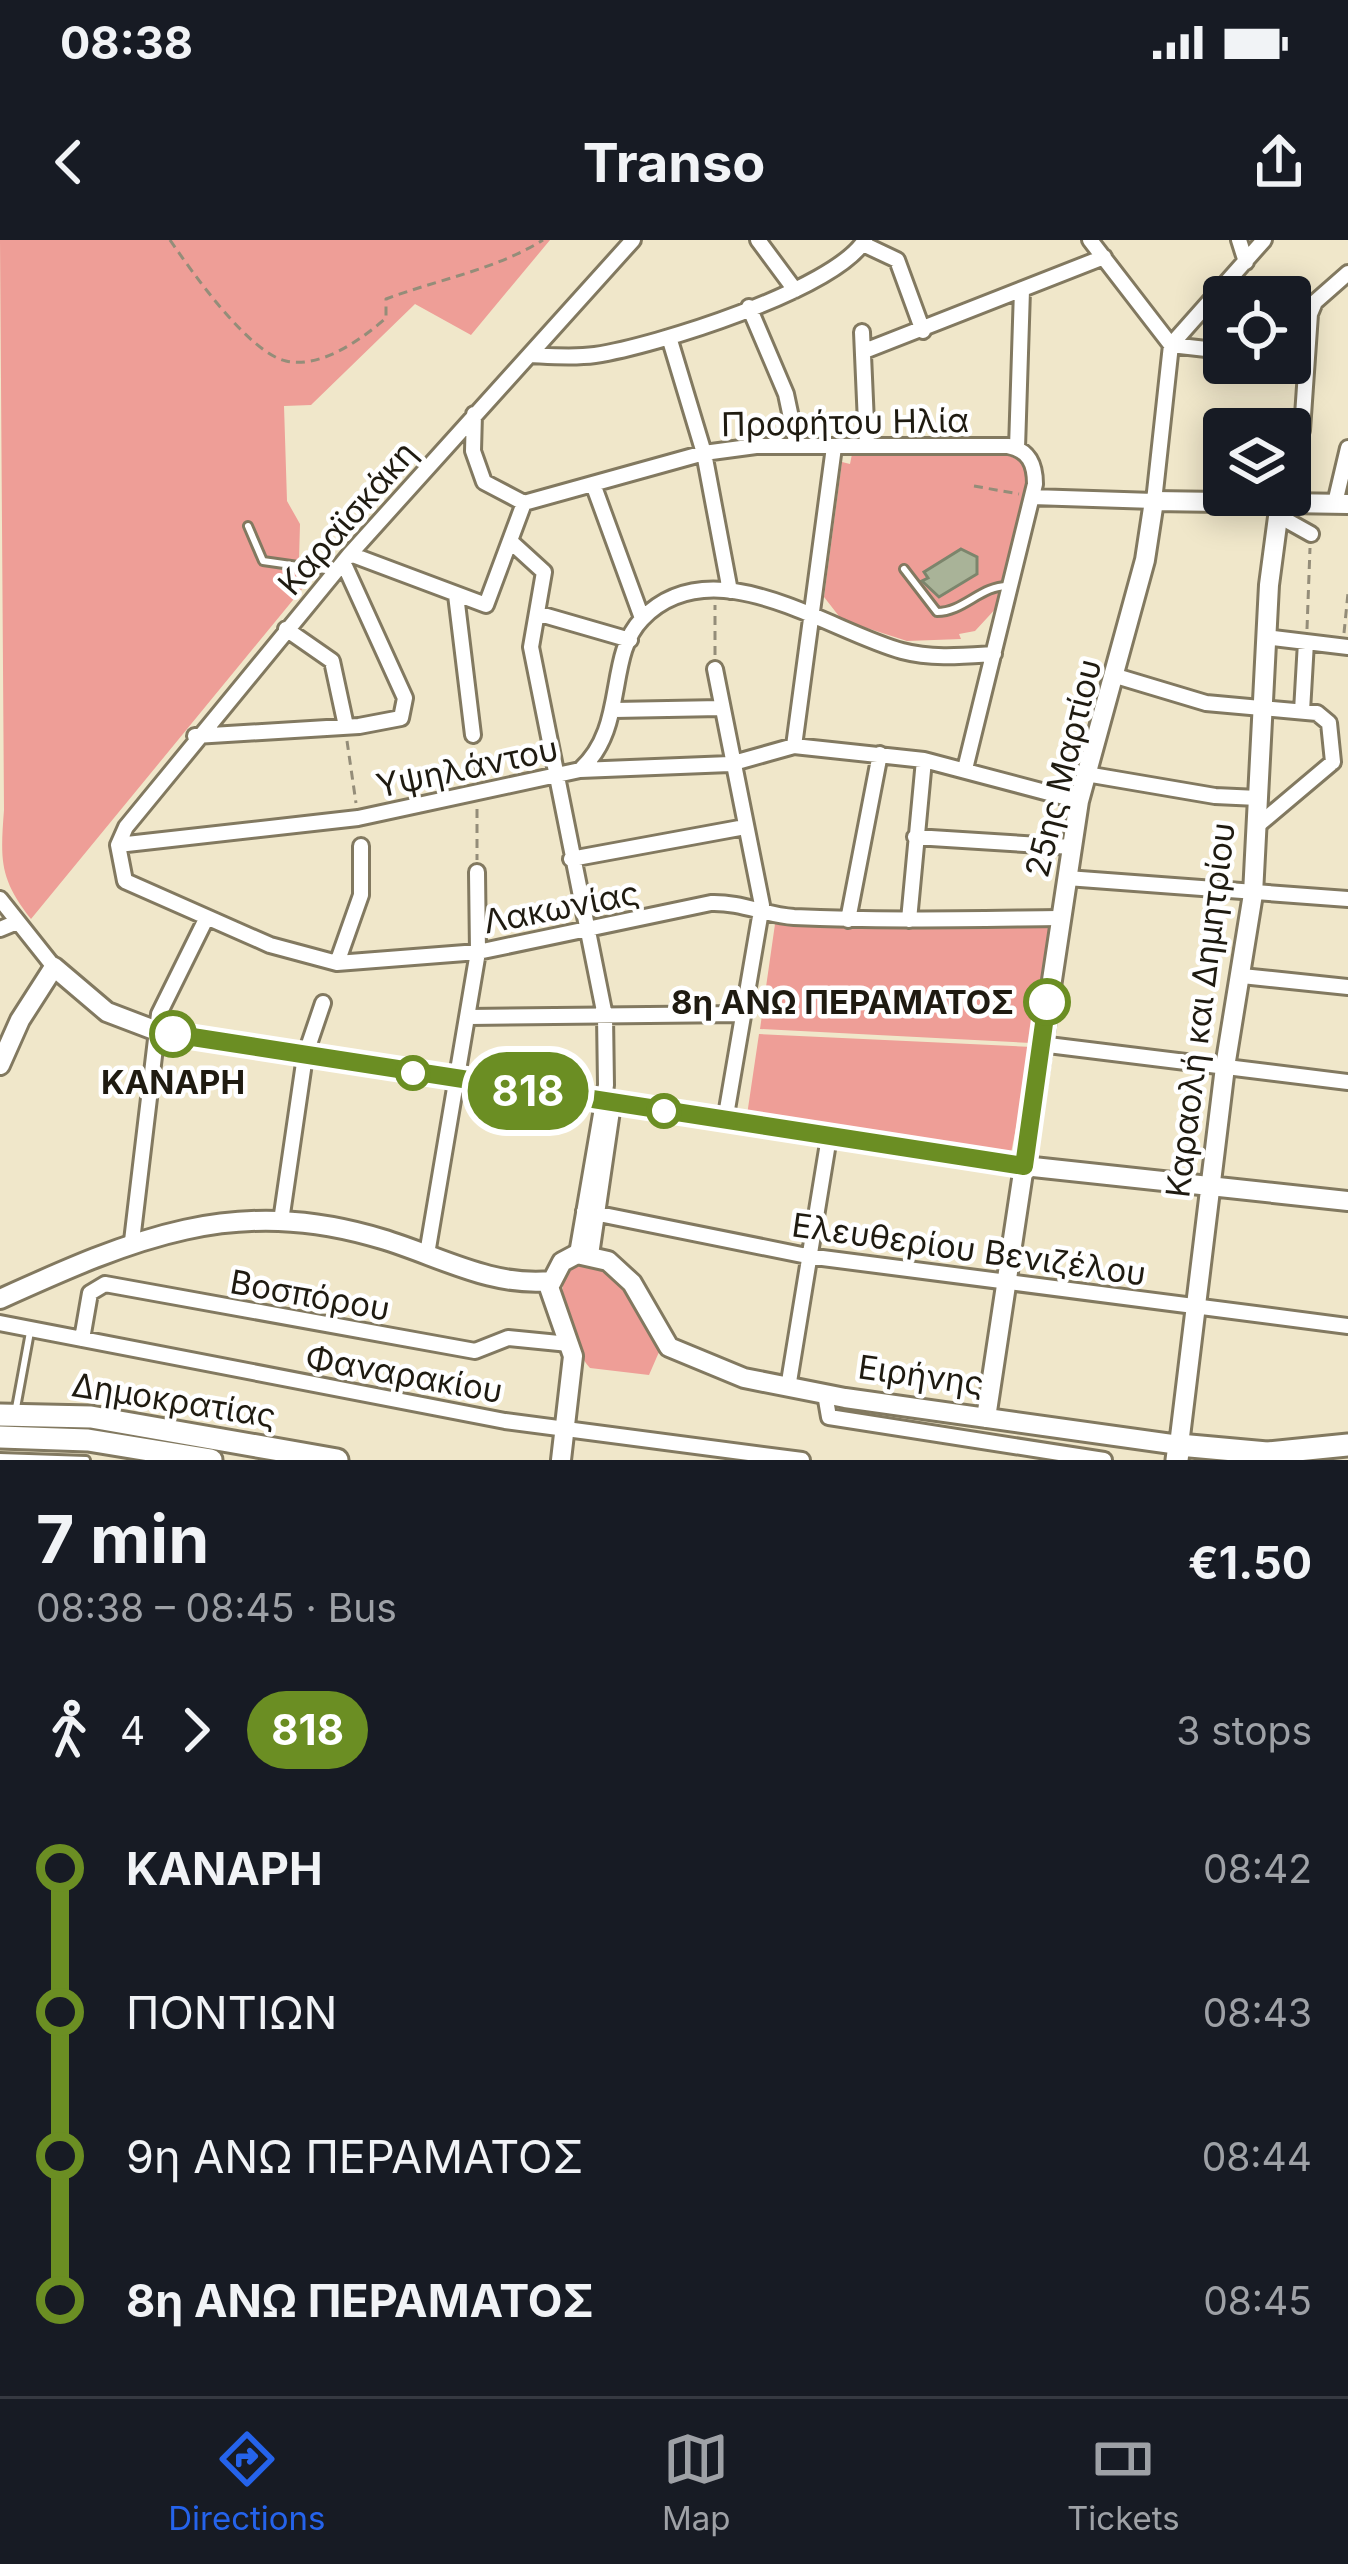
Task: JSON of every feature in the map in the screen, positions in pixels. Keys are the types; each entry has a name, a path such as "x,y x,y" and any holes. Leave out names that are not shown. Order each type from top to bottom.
{"main road":[{"name":"Δημοκρατίας","path":"7,1414 91,1417 337,1460"},
{"name":"Δημοκρατίας","path":"0,1436 88,1439 211,1460"},
{"name":"Ειρήνης","path":"1178,1453 1268,1453 1348,1444"}],"street":[{"name":"Καραϊσκάκη","path":"118,845 137,809 286,629 633,240"},
{"path":"758,240 795,290"},
{"path":"1089,240 1171,344 1203,348"},
{"path":"1239,240 1246,262"},
{"path":"1171,344 1264,240"},
{"path":"530,355 595,355 669,338 795,290 838,268 864,242 897,260 922,331"},
{"path":"867,350 1104,256"},
{"path":"1311,312 1315,302 1348,273"},
{"path":"1017,448 1022,290"},
{"path":"749,307 786,394 797,446"},
{"path":"862,332 867,350 868,446"},
{"path":"669,338 704,453 723,591"},
{"name":"25ης Μαρτίου","path":"986,1418 1058,918 1079,801 1116,676 1154,501 1171,344"},
{"path":"344,563 482,605 491,602 524,502 484,482 473,451 473,414"},
{"name":"Προφήτου Ηλία","path":"524,502 704,453 797,446 1017,448 1033,464 1032,497"},
{"path":"794,746 834,447"},
{"path":"1311,504 1342,504 1348,448"},
{"path":"592,484 642,619 691,594 723,591 772,598 840,631 918,655 994,654"},
{"path":"965,769 1032,497 1203,502"},
{"name":"Καραολή και Δημητρίου","path":"1178,1453 1225,1067 1253,894 1265,638 1279,516"},
{"path":"1292,516 1311,534"},
{"path":"510,541 542,568 540,614 531,646 605,1016 607,1103 584,1254 562,1262 550,1281 574,1369 561,1460"},
{"path":"195,736 401,718 405,698 344,563"},
{"path":"456,595 472,736"},
{"path":"540,614 630,640"},
{"name":"Υψηλάντου","path":"118,845 358,818 580,770 604,742 630,640 642,619"},
{"path":"286,629 332,661 346,726"},
{"path":"1265,638 1345,647"},
{"path":"1302,711 1306,642"},
{"path":"715,669 761,910 724,1121"},
{"path":"1116,676 1206,703 1302,711 1329,723 1340,762 1257,826"},
{"path":"614,710 721,708"},
{"path":"580,770 730,764 794,746 924,760 1079,801"},
{"path":"848,920 880,754"},
{"path":"909,920 924,760"},
{"path":"1086,773 1215,796 1258,798"},
{"path":"571,859 745,827"},
{"path":"915,837 1072,847"},
{"name":"Λακωνίας","path":"118,845 125,881 206,919 337,963 478,952 711,903 848,920 1058,918"},
{"path":"337,963 361,895 361,846"},
{"path":"428,1254 478,952 477,872"},
{"path":"1066,878 1348,899"},
{"path":"0,899 55,967 107,1012 157,1031 1024,1166 1348,1202"},
{"path":"132,1241 162,999 206,919"},
{"path":"0,929 17,922"},
{"path":"0,1065 20,1020 55,967"},
{"path":"1242,976 1348,987"},
{"path":"281,1222 305,1056 323,1003"},
{"path":"469,1017 742,1014"},
{"path":"1040,1044 1348,1082"},
{"path":"788,1388 830,1136"},
{"name":"Ελευθερίου Βενιζέλου","path":"591,1212 807,1256 1348,1326"},
{"path":"0,1299 132,1241 194,1226 281,1222 336,1228 513,1284 550,1281"},
{"name":"Ειρήνης","path":"584,1254 608,1261 632,1282 669,1348 726,1372 788,1388 1178,1453"},
{"name":"Βοσπόρου","path":"82,1340 90,1293 105,1284 475,1351 508,1338 569,1344"},
{"name":"Φαναρακίου","path":"0,1323 369,1397 802,1460"},
{"path":"825,1394 829,1417 1104,1460"}],"lane":[{"path":"248,526 263,561 344,563"},
{"path":"904,568 937,612 948,612 994,585 1009,586"},
{"path":"7,1414 31,1329"},
{"path":"0,1456 86,1460"}],"path":[{"path":"170,240 260,349 289,363 353,347 386,318 386,299 450,275 505,264 542,240"},
{"path":"974,486 1032,497"},
{"path":"1306,642 1311,534"},
{"path":"715,669 723,591"},
{"path":"1345,647 1348,593"},
{"path":"346,726 358,818"}],"shaded area":[{"path":"0,240 550,240 471,335 415,304 311,405 284,406 287,501 300,524 299,560 316,572 31,919 8,881 3,857"},
{"path":"852,454 1006,454 1026,464 1028,482 999,605 975,631 959,634 961,639 907,641 842,620 824,597 842,462 850,464"},
{"path":"775,924 1054,924 1031,1043 760,1029"},
{"path":"759,1034 1032,1047 1011,1153 747,1115"},
{"path":"574,1262 600,1263 624,1289 659,1352 649,1375 590,1368 582,1357 562,1300"}],"building":[{"path":"961,549 977,557 977,574 939,597 922,581 928,578 924,572"}],"bus line":[{"name":"818","path":"173,1034 1024,1166 1047,1002"}],"place":[{"name":"8η ΑΝΩ ΠΕΡΑΜΑΤΟΣ","path":"1047,1002"},
{"name":"ΚΑΝΑΡΗ","path":"173,1034"}]}
